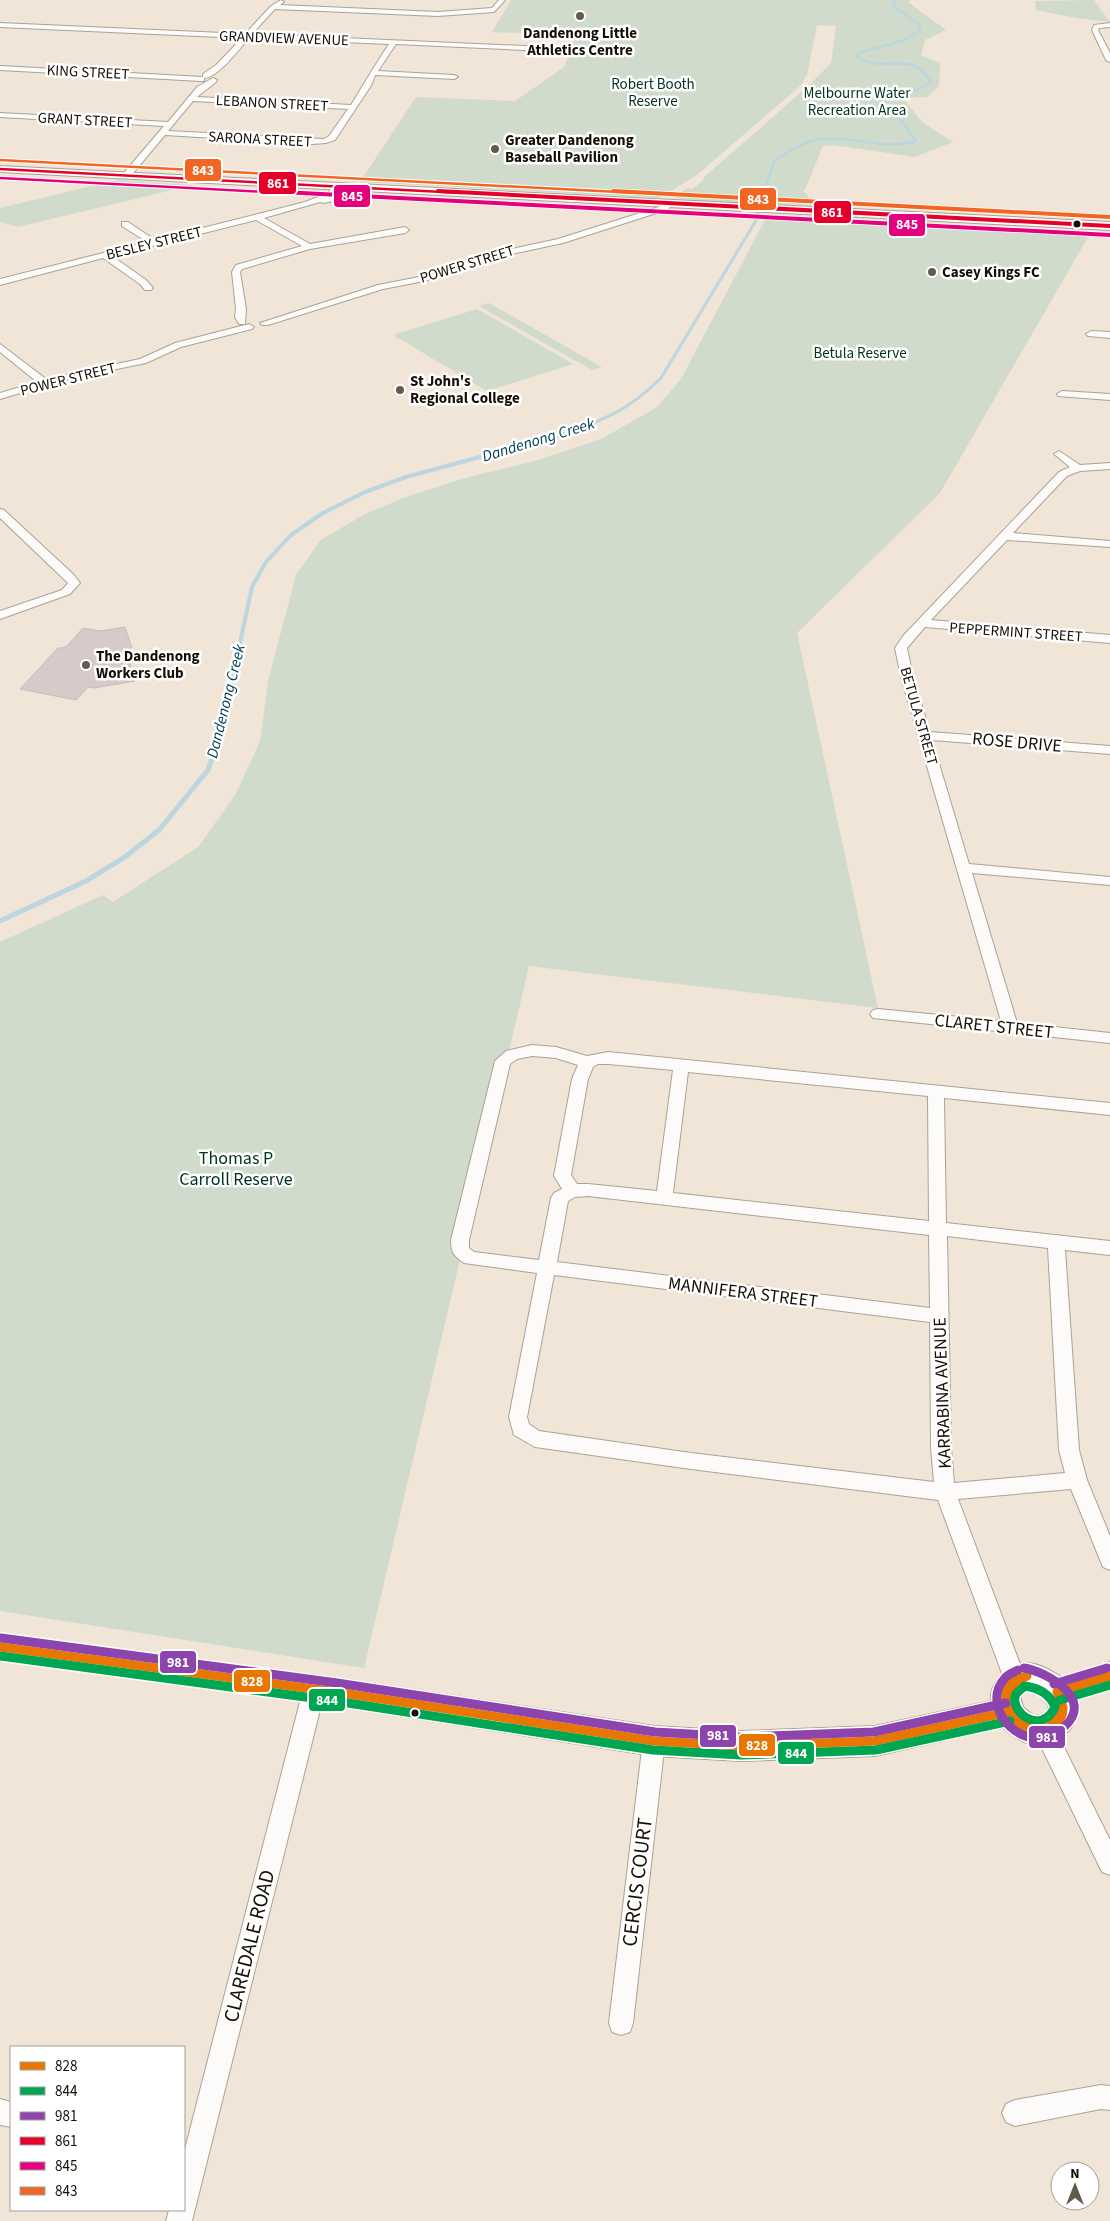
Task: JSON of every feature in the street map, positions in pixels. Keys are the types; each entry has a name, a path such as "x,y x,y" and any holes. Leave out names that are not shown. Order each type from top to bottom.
{"main road":[{"path":"0,169 339,185 645,208 667,204 720,206 1110,226"},
{"path":"0,1647 314,1690 654,1741 741,1746 875,1741 1008,1712"},
{"path":"1057,1692 1110,1676"},
{"path":"1033,1677 1050,1684 1057,1692 1063,1708 1058,1722 1044,1730 1028,1728 1020,1724 1008,1712 1005,1694 1015,1680 1033,1677"}],"street":[{"path":"126,176 192,99 207,78 247,36 273,2 283,0"},
{"path":"273,2 374,11 438,14 488,11 496,9 502,0"},
{"path":"374,11 380,5"},
{"name":"GRANDVIEW AVENUE","path":"0,25 569,50"},
{"path":"1110,25 1096,26 1095,30 1110,60"},
{"name":"SARONA STREET","path":"162,133 312,142 326,141 332,138 368,84 372,73 394,42"},
{"name":"KING STREET","path":"0,68 207,78"},
{"path":"4,76 12,69"},
{"path":"372,73 454,77"},
{"path":"200,89 207,78"},
{"name":"LEBANON STREET","path":"192,99 353,107"},
{"name":"GRANT STREET","path":"0,115 170,124"},
{"name":"BESLEY STREET","path":"308,204 330,195 339,185"},
{"name":"BESLEY STREET","path":"0,282 308,204 348,196 362,187"},
{"name":"POWER STREET","path":"0,396 80,373 144,361 170,348 221,334 244,324 290,315 381,287 430,277 491,256 560,241 583,232 617,224 645,208"},
{"path":"257,217 309,247"},
{"path":"124,224 154,243"},
{"path":"244,324 240,317 241,309 236,275 239,267 309,247 405,230"},
{"path":"104,255 143,282 148,288"},
{"path":"241,309 258,320"},
{"path":"1091,334 1110,335"},
{"path":"0,347 45,383"},
{"path":"1062,394 1110,397"},
{"path":"1059,454 1078,468"},
{"name":"BETULA STREET","path":"1010,1027 962,868 901,651 907,640 922,623 1063,474 1078,468 1110,466"},
{"path":"0,512 70,577 74,583 73,587 66,592 0,615"},
{"path":"1005,536 1110,544"},
{"name":"PEPPERMINT STREET","path":"922,623 1110,639"},
{"name":"ROSE DRIVE","path":"924,735 1110,750"},
{"path":"962,868 1110,881"},
{"name":"CLARET STREET","path":"878,1014 1110,1038"},
{"name":"MANNIFERA STREET","path":"586,1063 572,1055 523,1049 510,1054 503,1061 460,1240 460,1251 470,1258 940,1316"},
{"path":"572,1191 562,1176 580,1080 586,1063 595,1058 1110,1109"},
{"path":"664,1199 681,1066"},
{"name":"KARRABINA AVENUE","path":"936,1093 942,1448 945,1492 1015,1680"},
{"path":"1077,1480 945,1492 691,1461 535,1439 521,1429 518,1417 560,1198 572,1191 588,1190 1110,1248"},
{"path":"1056,1242 1069,1450 1077,1480 1110,1561"},
{"name":"CLAREDALE ROAD","path":"185,2194 191,2145 314,1690"},
{"path":"1044,1730 1110,1864"},
{"name":"CERCIS COURT","path":"621,2023 654,1741"},
{"path":"1015,2113 1101,2097 1110,2098"}],"green space":[{"name":"Robert Booth Reserve","path":"511,0 911,0 908,2 946,30 925,40 921,55 940,63 939,86 927,97 903,98 922,122 953,142 915,157 833,145 823,146 805,190 802,191 806,193 813,205 707,202 676,198 687,188 693,189 705,178 703,178 807,87 831,63 836,26 817,25 807,75 800,86 697,175 659,198 360,182 416,97 515,101 564,67 576,35 492,32"},
{"path":"1094,0 1110,22 1036,10 1035,1"},
{"path":"117,180 193,185 18,227 0,222 0,208"},
{"path":"768,214 1091,232 940,493 797,633 878,1008 529,966 364,1668 0,1611 0,942 103,895 113,902 198,847 235,795 260,742 268,681 296,575 321,540 365,514 406,497 465,478 535,461 601,439 656,408 681,379"},
{"path":"489,303 602,367 592,370 479,306"},
{"path":"477,309 573,364 487,391 393,335"}],"building":[{"name":"The Dandenong Workers Club","path":"125,627 132,648 126,649 135,681 94,688 88,687 76,700 20,689 58,648 68,645 83,628 101,631"}],"waterway":[{"name":"Dandenong Creek","path":"763,193 775,160 808,142 832,138 880,144 904,144 916,141 902,121 882,108 881,101 892,94 912,91 924,86 930,81 923,71 915,66 906,64 878,64 867,62 857,57 859,53 904,40 920,30 920,25 893,6 896,0"},
{"name":"Dandenong Creek","path":"561,435 615,413 638,398 661,378 757,219 758,207 764,191"},
{"name":"Dandenong Creek","path":"219,740 252,587 266,562 291,535 323,513 365,492 406,477 565,434"},
{"name":"Dandenong Creek","path":"0,921 86,881 125,857 159,830 208,770 219,739"}],"transit line":[{"name":"843","path":"0,160 1110,217"},
{"name":"861","path":"0,169 1110,226"},
{"name":"845","path":"0,178 1110,235"},
{"name":"981","path":"1,1638 337,1683 655,1732 741,1737 874,1732 1006,1703"},
{"name":"828","path":"0,1647 336,1692 654,1741 741,1746 875,1741 1008,1712"},
{"name":"844","path":"0,1656 335,1701 653,1750 741,1755 876,1750 1010,1721"},
{"name":"981","path":"1018,1670 1004,1678 997,1694 998,1709 1004,1721 1015,1731 1028,1737 1042,1739 1056,1734 1068,1723 1073,1712 1073,1702 1069,1693 1062,1685 1044,1673 1024,1668"},
{"name":"981","path":"1054,1684 1107,1668"},
{"name":"828","path":"1006,1704 1007,1689 1017,1679 1027,1676"},
{"name":"828","path":"1006,1704 1008,1690 1018,1680 1027,1676"},
{"name":"828","path":"1057,1692 1110,1676"},
{"name":"844","path":"1060,1700 1110,1685"},
{"name":"844","path":"1025,1686 1035,1688 1050,1698 1055,1707 1050,1717 1043,1721 1034,1721 1025,1717 1018,1710 1015,1702 1017,1694 1025,1686"},
{"name":"828","path":"1006,1704 1013,1716 1022,1724 1042,1729 1051,1726 1058,1719 1060,1709 1058,1694"},
{"name":"828","path":"1006,1704 1011,1717 1020,1725 1031,1729 1043,1729 1053,1725 1061,1718 1063,1708 1058,1694"}],"place":[{"name":"Dandenong Little Athletics Centre","path":"580,16"},
{"name":"Greater Dandenong Baseball Pavilion","path":"495,149"},
{"name":"Casey Kings FC","path":"932,272"},
{"name":"St John's Regional College","path":"400,390"},
{"name":"The Dandenong Workers Club","path":"86,665"}],"park label":[{"name":"Melbourne Water Recreation Area","path":"857,102"},
{"name":"Betula Reserve","path":"860,353"},
{"name":"Thomas P Carroll Reserve","path":"236,1168"}]}
